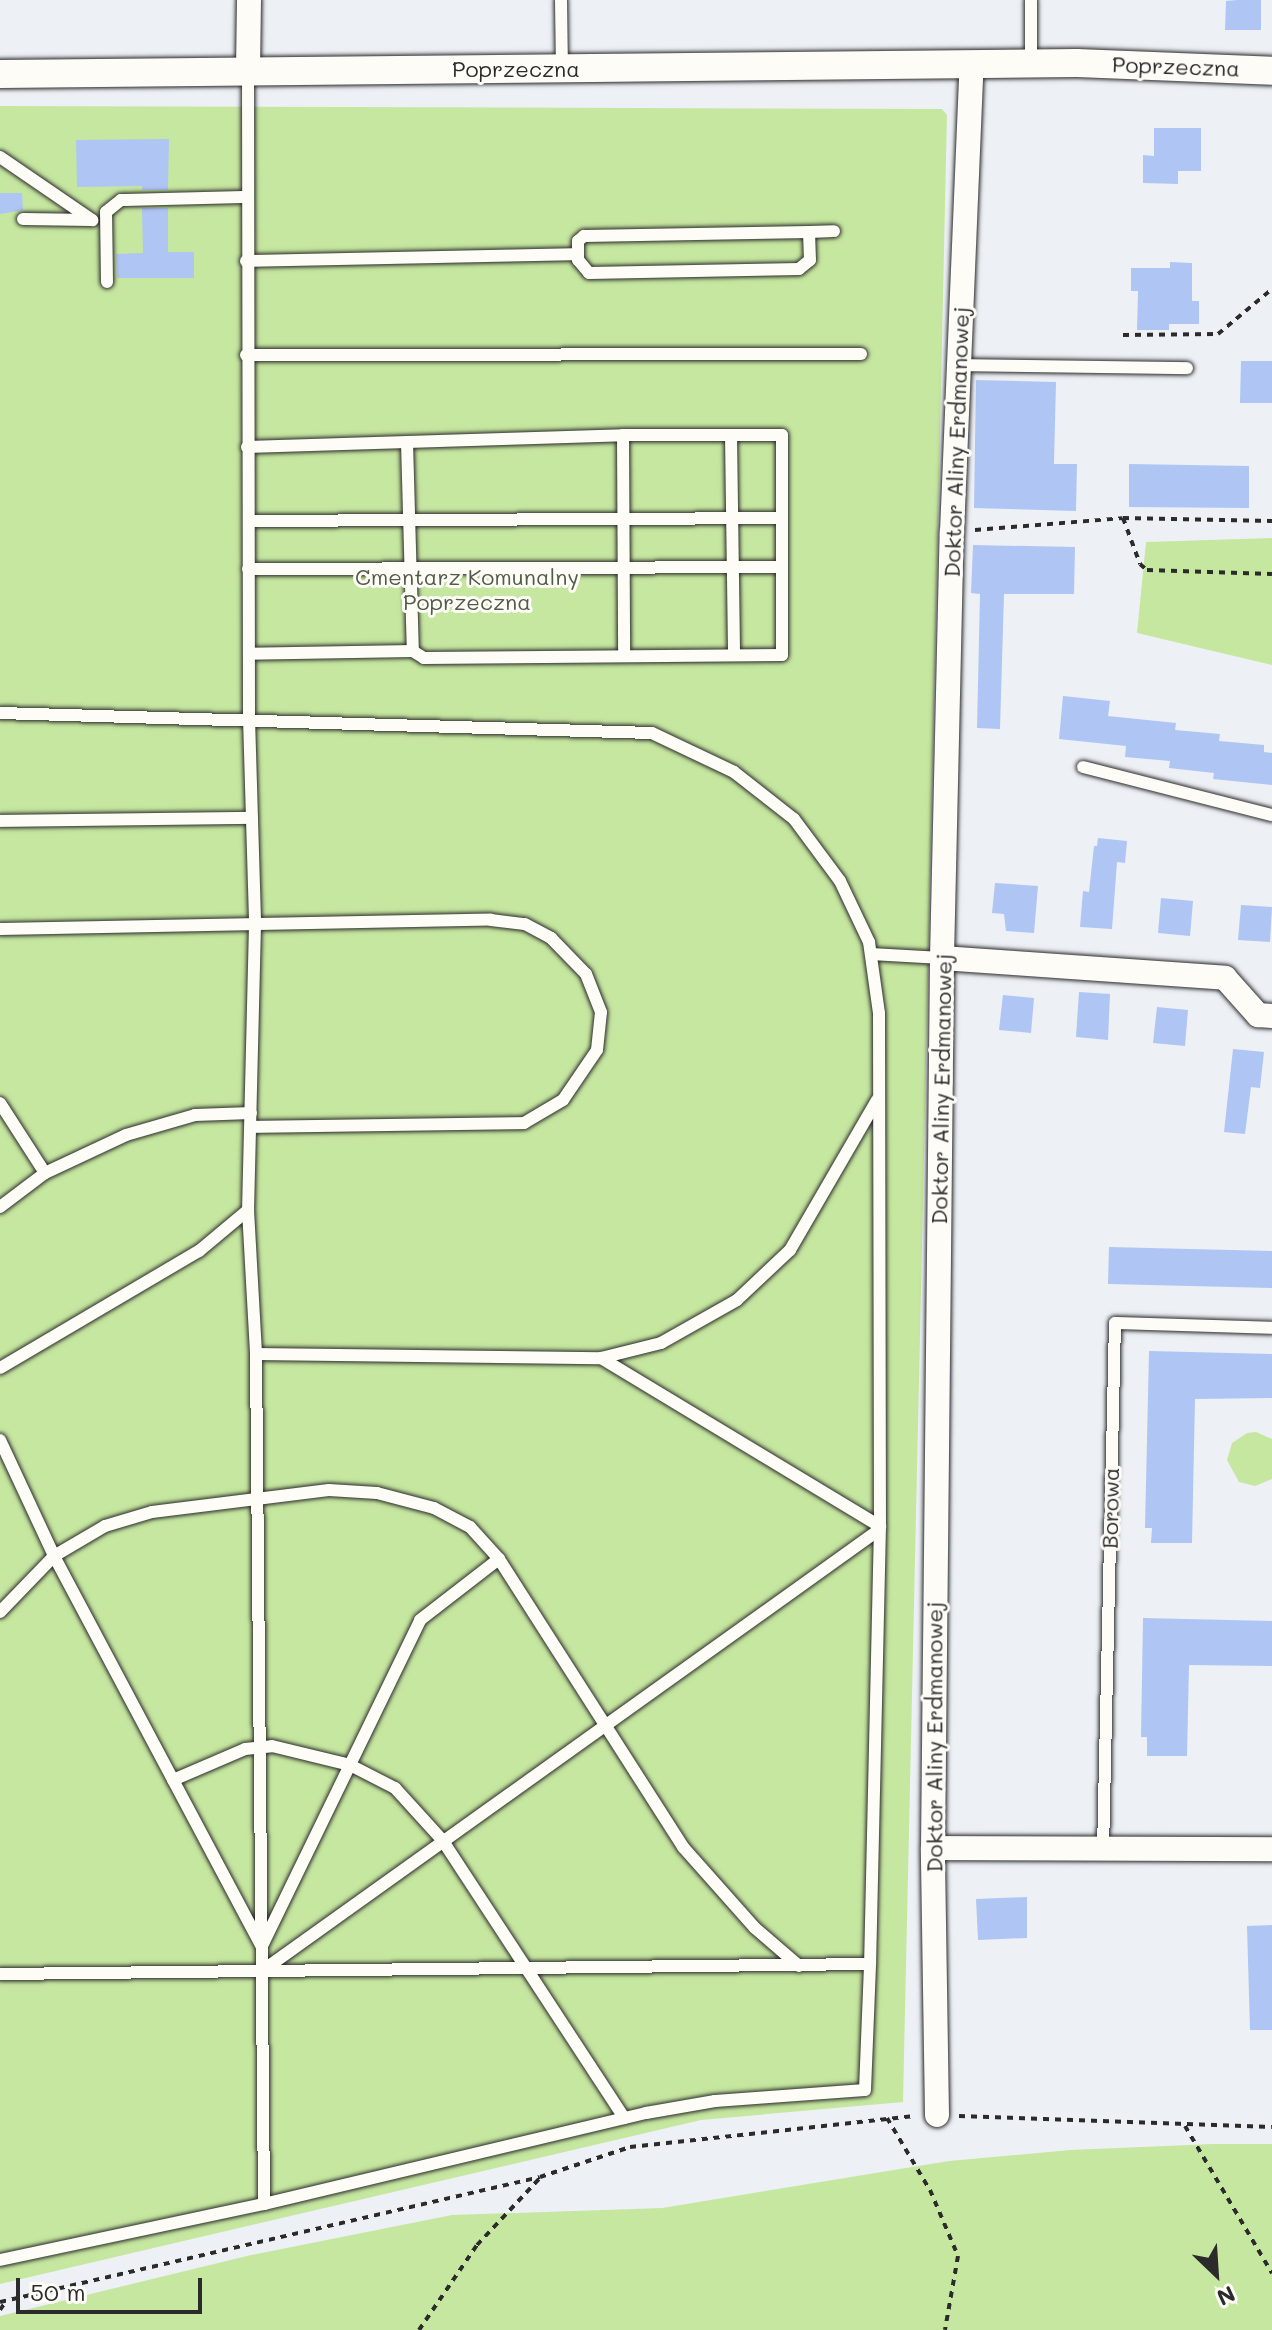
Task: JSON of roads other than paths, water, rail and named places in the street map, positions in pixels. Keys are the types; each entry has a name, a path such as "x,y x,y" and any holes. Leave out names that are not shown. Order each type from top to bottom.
{"street":[{"path":"248,71 249,0"},
{"name":"Poprzeczna","path":"0,74 1122,63 1272,71"},
{"name":"Doktor Aliny Erdmanowej","path":"937,2115 933,1848 942,958 952,532 972,64"},
{"path":"942,958 1225,978 1258,1015 1272,1016"},
{"path":"933,1848 1272,1849"}],"lane":[{"path":"561,0 562,69"},
{"path":"1031,0 1031,65"},
{"path":"248,71 246,355 249,718 255,925 248,1210 256,1354 264,2204"},
{"path":"0,157 92,220"},
{"path":"107,282 106,212 121,200 247,197"},
{"path":"23,219 106,220"},
{"path":"809,232 810,260 799,269 589,273 578,254 578,241 584,236 834,231"},
{"path":"246,261 578,254"},
{"path":"246,355 861,354"},
{"path":"959,365 1187,368"},
{"path":"247,447 623,435 782,435 782,655 424,658 413,651 249,654"},
{"path":"623,435 624,655"},
{"path":"731,435 734,655"},
{"path":"407,442 413,651"},
{"path":"249,521 782,518"},
{"path":"248,569 782,567"},
{"path":"0,713 249,718 315,724 652,733 734,772 794,819 840,881 871,954 879,1013 880,1528 865,2090 715,2101 624,2118 264,2204 0,2260"},
{"path":"1083,767 1272,815"},
{"path":"0,821 252,818"},
{"path":"0,929 491,920 525,924 551,938 586,974 601,1012 597,1050 563,1100 524,1123 251,1127"},
{"path":"871,954 942,958"},
{"path":"256,1354 601,1358 661,1343 737,1300 790,1250 878,1099"},
{"path":"0,1103 45,1173"},
{"path":"0,1207 45,1173 126,1135 195,1115 251,1113"},
{"path":"0,1368 199,1251 248,1210"},
{"name":"Borowa","path":"1103,1850 1115,1323 1272,1328"},
{"path":"601,1358 880,1528"},
{"path":"0,1440 54,1556 262,1947"},
{"path":"0,1612 54,1556 105,1526 152,1512 329,1490 377,1493 434,1508 470,1527 499,1559 683,1847 755,1928 799,1966"},
{"path":"262,1971 880,1528"},
{"path":"262,1947 420,1620 499,1559"},
{"path":"173,1780 245,1749 272,1746 350,1765 395,1788 443,1841 624,2118"},
{"path":"0,1974 870,1964"}],"park label":[{"name":"Cmentarz Komunalny Poprzeczna","path":"467,588"}]}
